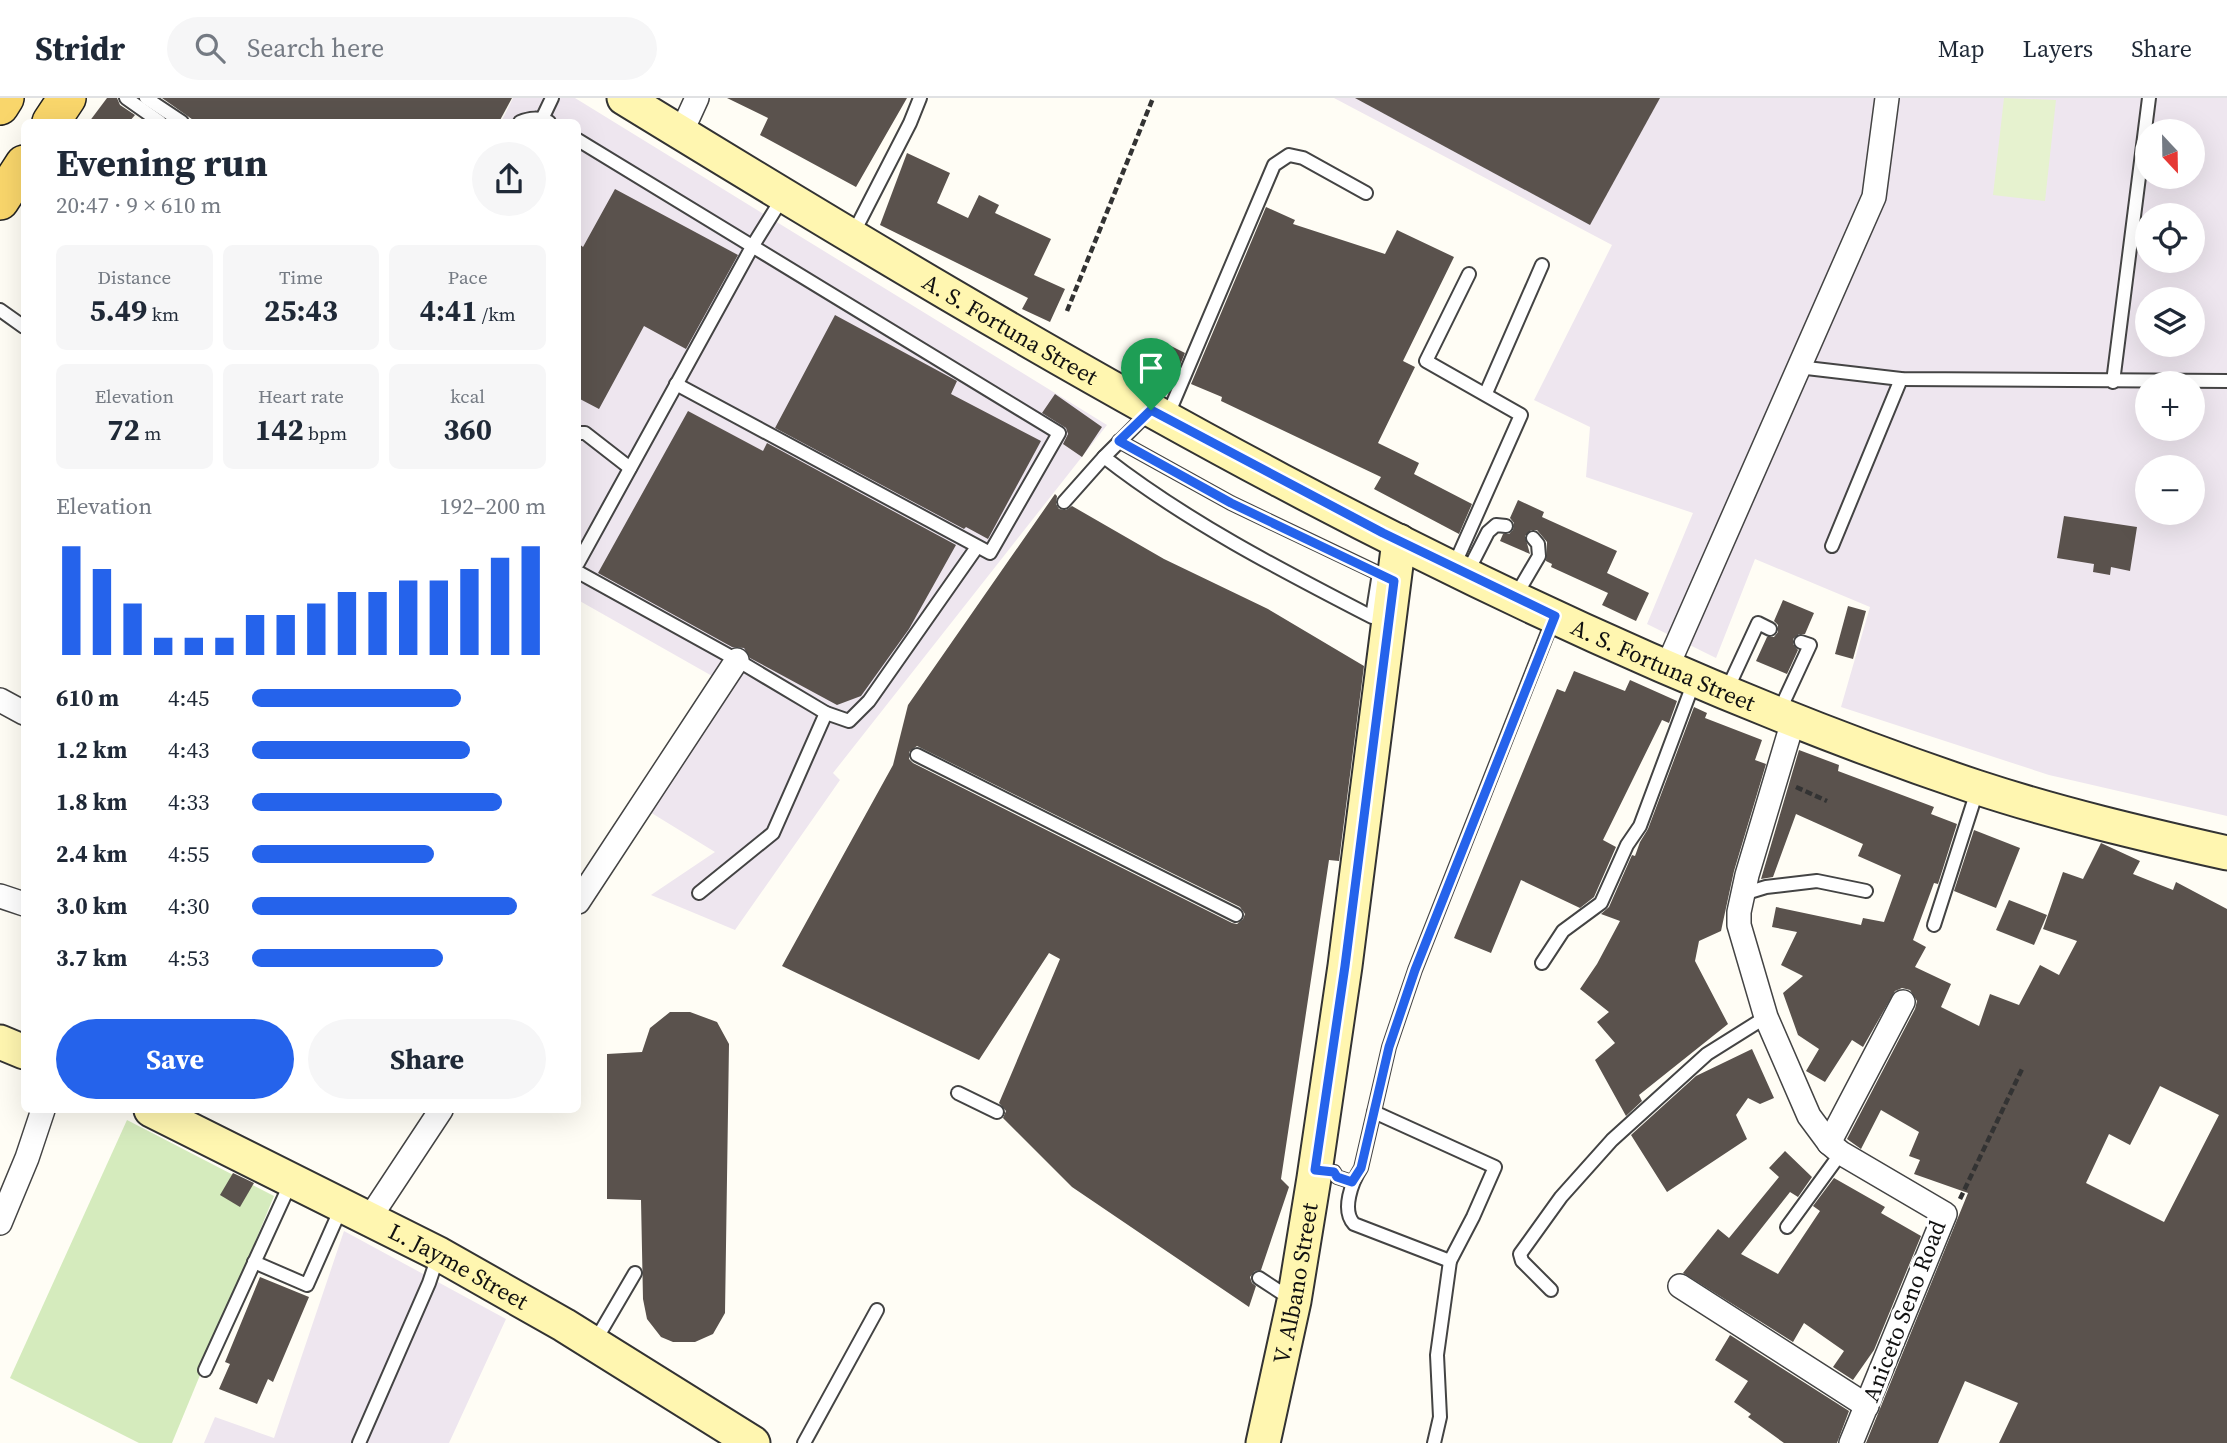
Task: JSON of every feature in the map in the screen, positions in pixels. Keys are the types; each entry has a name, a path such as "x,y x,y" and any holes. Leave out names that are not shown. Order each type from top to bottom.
{"main road":[{"path":"0,106 5,98"},
{"path":"53,119 67,98"},
{"name":"A. S. Fortuna Street","path":"624,98 851,237 1159,414 1386,556 1459,572 1785,718 1979,787 2109,825 2227,853"},
{"path":"0,201 21,169"},
{"name":"V. Albano Street","path":"1264,1443 1322,1175 1386,556"},
{"path":"0,1042 21,1051"},
{"name":"L. Jayme Street","path":"161,1113 439,1254 593,1343 754,1443"}],"street":[{"path":"681,133 697,98"},
{"path":"1681,673 1798,367 1874,197 1887,98"},
{"path":"581,897 737,660"},
{"path":"0,700 21,711"},
{"name":"Aniceto Seno Road","path":"1785,718 1776,778 1743,894 1738,925 1766,1017 1809,1116 1835,1148 1945,1214 1851,1443"},
{"path":"0,896 21,903"},
{"path":"1835,1148 1903,1002"},
{"path":"0,1223 42,1113"},
{"path":"356,1212 438,1113"},
{"path":"1680,1286 1867,1406"}],"lane":[{"path":"126,98 156,119"},
{"path":"146,98 177,119"},
{"path":"546,119 552,98"},
{"path":"851,237 910,123 920,98"},
{"path":"2113,382 2149,98"},
{"path":"581,142 1059,432 990,553 676,384"},
{"path":"1064,502 1119,441 1159,414 1274,164 1289,155 1304,158 1366,192"},
{"path":"581,558 752,247 784,196"},
{"path":"1486,393 1542,265"},
{"path":"1459,572 1521,415 1426,361 1469,274"},
{"path":"0,310 21,325"},
{"path":"1798,367 1901,379 2227,382"},
{"path":"1832,546 1901,379"},
{"path":"581,433 585,433 630,468"},
{"path":"1104,457 1145,489 1178,510 1372,617 1386,556 1231,503 1119,441"},
{"path":"1459,572 1488,531 1496,525 1506,526"},
{"path":"1515,598 1539,556 1538,544 1533,538"},
{"path":"581,574 826,713 849,721 869,701 977,547"},
{"path":"1450,1261 1354,1224 1348,1215 1352,1182 1361,1168 1389,1047 1415,970 1555,616"},
{"path":"1726,692 1758,623 1770,629"},
{"path":"1785,718 1810,645 1801,642"},
{"path":"1542,963 1563,931 1601,902 1627,845 1640,826 1681,673"},
{"path":"699,893 773,833 826,713"},
{"path":"916,755 1236,915"},
{"path":"1934,925 1979,787"},
{"path":"1743,894 1766,887 1817,881 1866,891"},
{"path":"1551,1290 1522,1261 1520,1254 1561,1197 1612,1140 1707,1054 1766,1017"},
{"path":"958,1093 997,1112"},
{"path":"1374,1112 1494,1167 1473,1217 1450,1261 1437,1355 1440,1417 1434,1443"},
{"path":"1787,1227 1835,1148"},
{"path":"1322,1175 1352,1182"},
{"path":"205,1370 292,1179"},
{"path":"254,1262 307,1285 356,1212"},
{"path":"359,1443 439,1254"},
{"path":"593,1343 635,1273"},
{"path":"1259,1278 1294,1301"},
{"path":"804,1443 877,1310"}],"path":[{"path":"1067,311 1153,98"},
{"path":"1776,778 1827,801"},
{"path":"1945,1214 1960,1200 2023,1067"}],"shaded area":[{"path":"513,98 575,98 1107,425 833,773 840,780 735,930 651,895 715,852 645,809 728,685 581,602 581,119 502,119"},
{"path":"1334,98 2227,98 2227,816 2049,775 1841,707 1870,607 1755,559 1716,658 1647,624 1693,513 1586,477 1590,427 1534,400 1612,245"},
{"path":"344,1231 506,1319 449,1443 204,1443 215,1417 274,1438"}],"green space":[{"path":"2004,98 2056,100 2045,201 1993,195"},
{"path":"127,1120 274,1196 172,1443 139,1443 10,1378"}],"building":[{"path":"107,98 117,98 120,105 135,115 132,119 91,119"},
{"path":"162,98 512,98 501,119 192,119"},
{"path":"727,98 907,98 856,187 760,135 768,118"},
{"path":"1355,98 1660,98 1590,225"},
{"path":"907,153 950,173 937,203 968,218 979,195 999,205 995,213 1051,239 1034,275 1065,289 1050,322 1022,309 1028,298 880,225"},
{"path":"615,189 738,255 686,349 644,326 599,409 581,400 581,245 583,247"},
{"path":"1266,207 1295,220 1293,224 1385,254 1397,230 1454,257 1403,361 1415,367 1378,443 1419,463 1414,474 1472,504 1459,534 1374,489 1381,477 1191,384"},
{"path":"835,315 957,381 951,394 1041,441 988,539 966,527 964,529 775,428"},
{"path":"1161,341 1185,353 1175,377 1167,374 1165,377 1147,369"},
{"path":"1055,394 1102,427 1082,457 1063,444 1068,434 1066,428 1042,413"},
{"path":"688,411 763,451 767,443 956,545 909,629 861,696 837,705 750,658 744,648 732,647 598,573"},
{"path":"1055,494 1059,509 1066,510 1072,506 1164,559 1268,609 1364,666 1339,861 1329,860 1281,1179 1289,1187 1261,1270 1255,1271 1250,1277 1256,1286 1249,1307 1072,1187 1003,1118 1006,1111 999,1103 1060,959 1049,953 979,1060 782,966 893,765 908,705","holes":["917,746 1240,907 1245,914 1243,919 1237,924 1232,923 913,763 909,759 909,752"]},
{"path":"1518,500 1544,512 1542,517 1617,551 1607,573 1649,593 1636,621 1602,605 1608,593 1551,567 1552,564 1546,561 1547,542 1537,530 1531,530 1525,536 1530,554 1500,541 1503,534 1509,534 1513,530 1514,523 1510,518"},
{"path":"2064,516 2137,527 2130,571 2111,567 2110,575 2093,572 2094,564 2057,558"},
{"path":"1783,600 1814,613 1805,634 1799,634 1793,639 1798,650 1787,674 1756,661 1767,637 1774,637 1778,632 1778,625 1774,621"},
{"path":"1848,606 1866,611 1853,659 1835,654"},
{"path":"1574,671 1625,691 1630,680 1677,701 1669,723 1662,720 1603,840 1616,847 1594,897 1580,908 1521,880 1491,953 1454,938 1557,689 1565,692"},
{"path":"1694,707 1707,713 1705,718 1762,740 1755,760 1766,764 1734,871 1721,931 1699,941 1695,961 1728,1024 1639,1095 1642,1101 1626,1116 1595,1060 1615,1043 1597,1022 1609,1012 1580,989 1620,921 1601,914 1609,907 1632,855 1635,856 1648,829"},
{"path":"1799,750 1839,765 1838,771 1934,807 1931,814 1957,824 1938,884 1934,883 1913,940 1926,947 1915,967 1951,984 1941,1007 1979,1026 1990,994 2019,1005 2040,965 2059,975 2077,941 2043,929 2063,872 2083,879 2101,843 2140,861 2133,874 2173,890 2176,882 2227,909 2227,1443 1999,1443 2018,1403 1965,1381 1938,1443 1866,1443 1968,1193 1914,1174 1920,1160 1909,1156 1919,1132 1881,1110 1861,1149 1847,1139 1915,1009 1917,1001 1910,990 1902,988 1895,991 1863,1047 1852,1040 1825,1082 1806,1071 1819,1049 1798,1035 1783,993 1803,976 1781,965 1797,932 1772,927 1776,907 1861,925 1863,918 1884,922 1901,875 1858,856 1863,844 1796,814 1773,877 1761,879","holes":["2160,1086 2219,1115 2164,1222 2086,1183 2109,1134 2130,1145"]},
{"path":"1974,830 2020,848 1996,908 1954,891"},
{"path":"2009,900 2047,915 2034,945 1996,930"},
{"path":"670,1012 690,1012 717,1022 729,1044 725,1313 713,1334 695,1342 673,1342 661,1337 647,1319 643,1299 641,1200 607,1199 607,1054 642,1052 650,1028"},
{"path":"1752,1049 1774,1098 1760,1104 1748,1098 1736,1115 1747,1139 1667,1192 1631,1135 1696,1076"},
{"path":"1785,1151 1812,1177 1798,1197 1790,1192 1741,1254 1778,1274 1820,1211 1813,1206 1834,1178 1885,1207 1881,1213 1921,1236 1874,1350 1853,1380 1833,1367 1844,1351 1804,1323 1793,1342 1683,1273 1718,1229 1729,1238 1779,1177 1769,1168"},
{"path":"233,1173 254,1183 240,1207 220,1195"},
{"path":"260,1277 309,1297 273,1382 268,1379 257,1404 219,1389 230,1364 225,1362"},
{"path":"1730,1335 1849,1411 1837,1443 1784,1443 1748,1417 1751,1414 1734,1402 1748,1381 1715,1360"}],"route":[{"path":"1151,410 1383,533 1555,616 1415,970 1389,1047 1361,1168 1352,1182 1337,1177 1334,1172 1315,1170 1345,966 1394,581 1231,503 1119,441 1151,410"}]}
